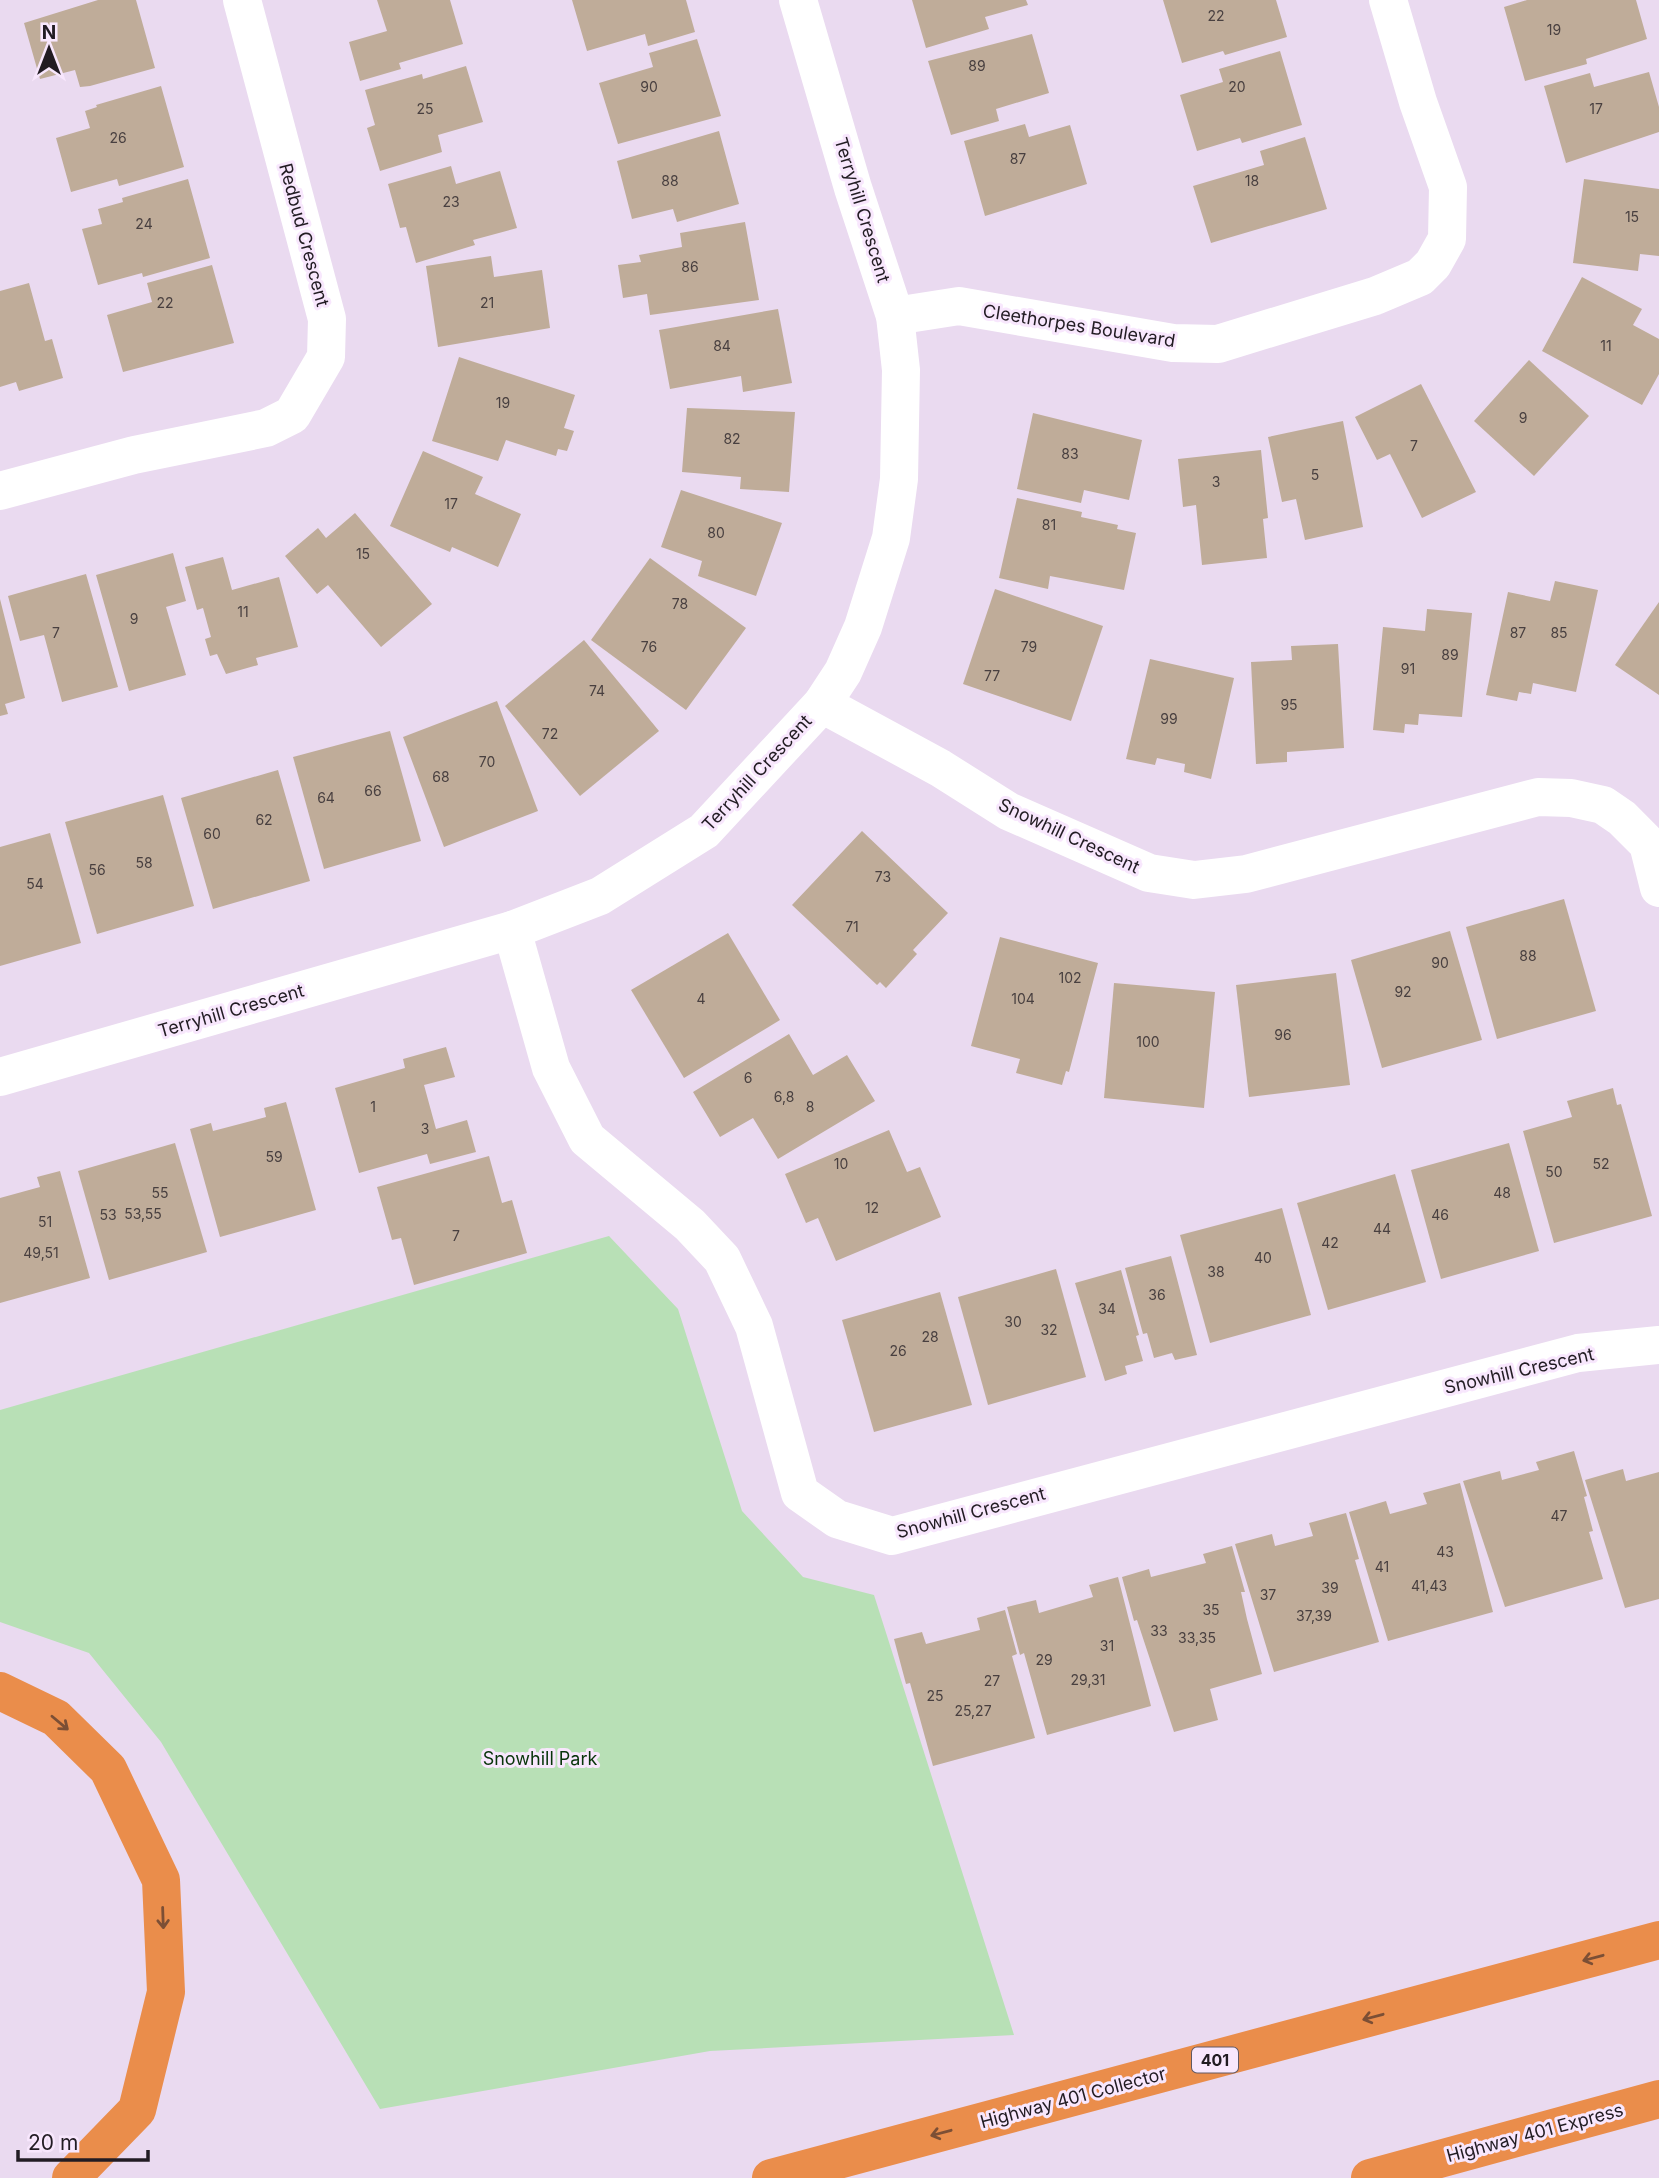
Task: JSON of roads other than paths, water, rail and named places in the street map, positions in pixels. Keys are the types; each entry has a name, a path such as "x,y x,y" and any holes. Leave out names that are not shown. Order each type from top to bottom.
{"highway":[{"path":"0,1691 56,1718 108,1769 161,1880 166,1992 137,2110 71,2178"},
{"name":"Highway 401 Collector","path":"771,2178 1650,1942"},
{"name":"Highway 401 Express","path":"1370,2178 1659,2099"}],"street":[{"name":"Redbud Crescent","path":"0,491 134,455 266,428 292,415 326,357 327,318 242,0"},
{"name":"Terryhill Crescent","path":"0,1077 512,930 600,896 704,831 822,704 843,672 863,627 891,538 899,480 901,370 895,316 853,188 799,0"},
{"name":"Cleethorpes Boulevard","path":"895,316 959,306 1173,343 1219,344 1374,296 1420,277 1433,264 1447,239 1448,187 1418,102 1388,0"},
{"name":"Snowhill Crescent","path":"822,704 940,768 1008,811 1149,873 1194,880 1246,874 1480,815 1538,797 1571,797 1603,805 1622,818 1648,844 1659,888"},
{"name":"Snowhill Crescent","path":"512,930 551,1068 587,1139 690,1226 722,1258 754,1326 800,1493 837,1519 892,1536 1578,1353 1659,1345"}],"park label":[{"name":"Snowhill Park","path":"540,1759"}]}
